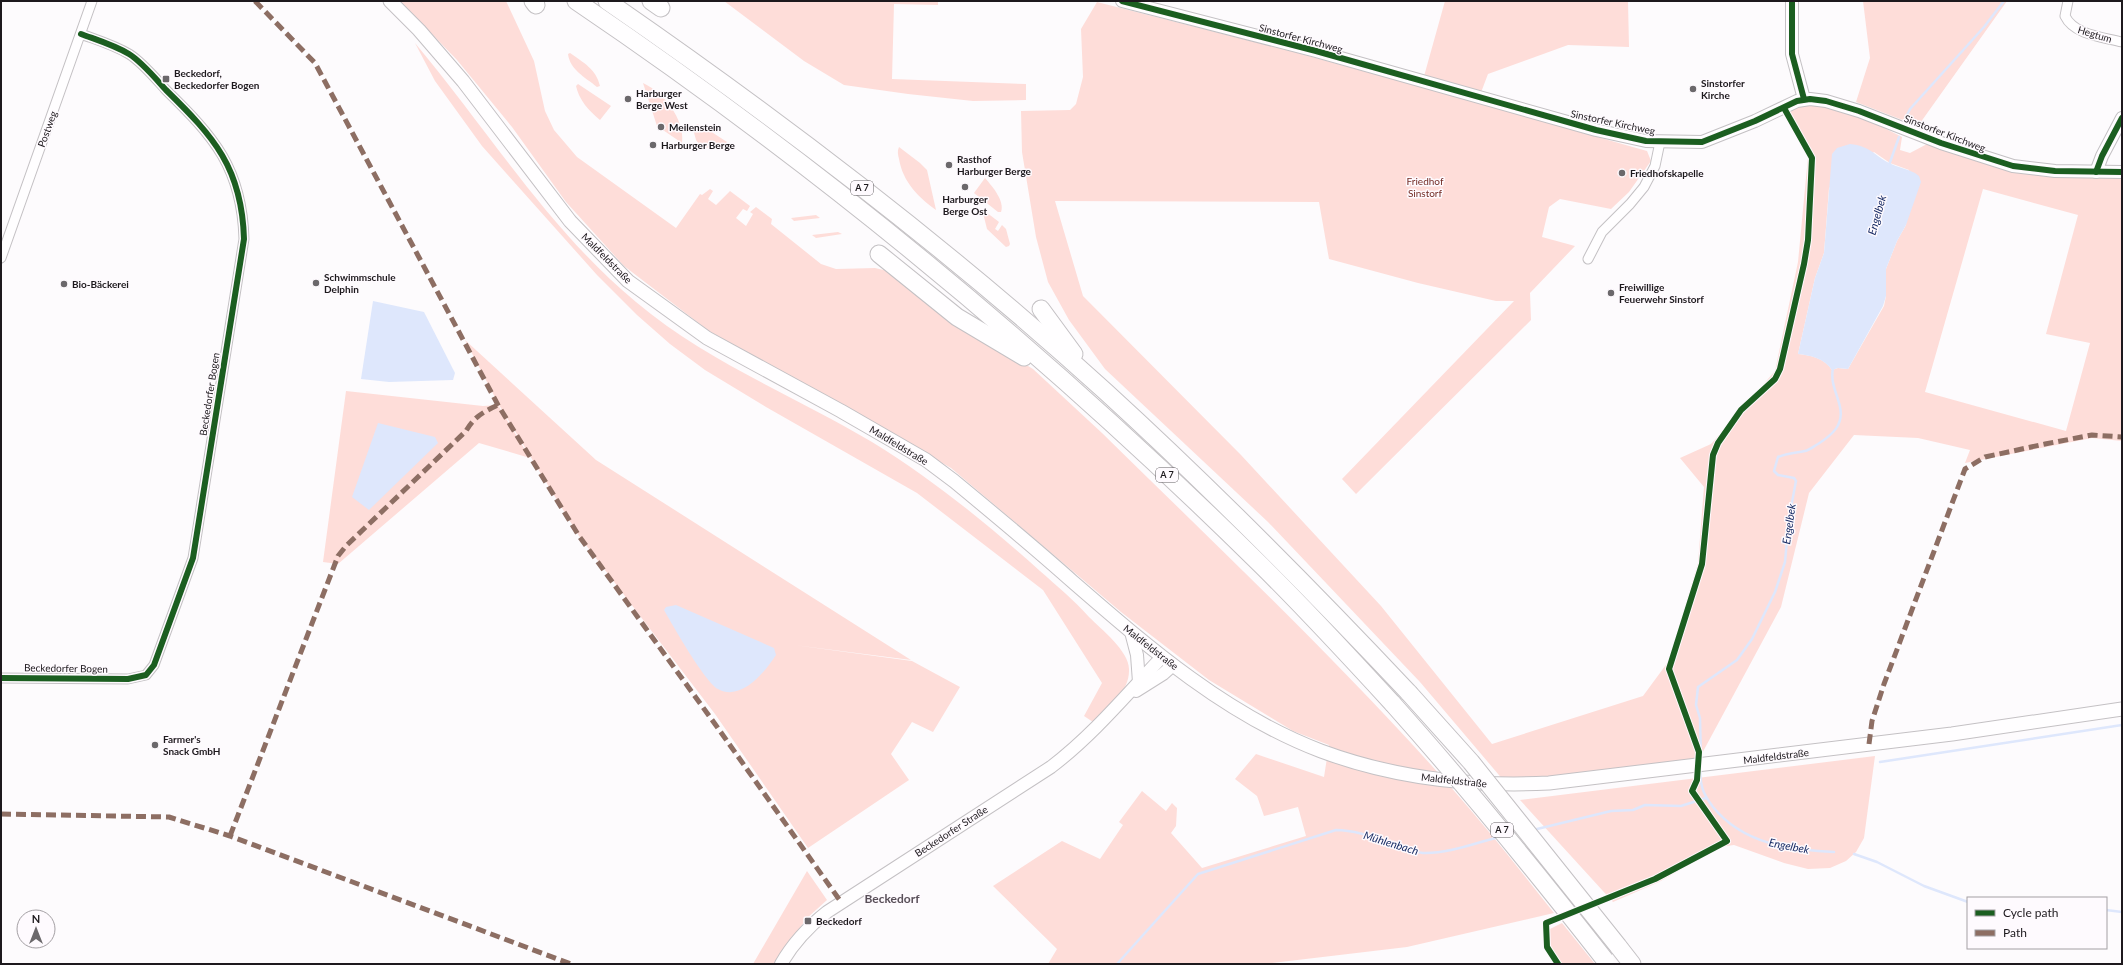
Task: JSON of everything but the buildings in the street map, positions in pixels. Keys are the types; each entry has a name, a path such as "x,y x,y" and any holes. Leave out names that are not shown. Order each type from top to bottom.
{"highway":[{"name":"A 7","path":"576,1 677,72 804,166 894,236 1072,387 1260,564 1393,704 1489,814 1607,962"},
{"name":"A 7","path":"607,1 698,64 814,150 917,231 1104,391 1264,541 1409,693 1476,768 1632,964"},
{"path":"879,254 957,317 1072,387"},
{"path":"1041,309 1061,338 1104,391"}],"main road":[{"name":"Maldfeldstraße","path":"390,1 419,30 464,81 570,221 628,281 706,338 841,410 926,460 990,511 1167,661 1229,704 1288,736 1348,760 1404,774 1460,782 1514,785 1549,783 1690,767 1952,734 2122,709"}],"street":[{"name":"Postweg","path":"1,258 92,1"},
{"name":"Sinstorfer Kirchweg","path":"1122,1 1322,53 1596,130 1660,142 1688,143 1708,140 1804,99 1826,101 1859,111 1929,138 2013,166 2055,171 2122,172"},
{"path":"1792,1 1792,54 1804,99"},
{"name":"Hegtum","path":"2068,1 2065,16 2069,24 2077,29 2122,42"},
{"name":"Beckedorfer Bogen","path":"1,678 128,679 146,675 154,665 193,558 244,238 244,216 239,192 230,170 211,137 130,55 112,45 81,34"},
{"path":"2096,172 2102,156 2122,118"},
{"path":"1588,259 1602,232 1630,204 1644,187 1655,166 1660,142"},
{"path":"1131,632 1137,655 1138,682"},
{"name":"Beckedorfer Straße","path":"782,964 798,940 813,923 827,912 1051,766 1073,750 1123,700 1138,682 1167,661"},
{"name":"Beckedorfer Straße","path":"1123,700 1163,674 1167,661"}],"green space":[{"path":"400,1 506,1 534,61 545,111 554,130 577,157 676,228 700,194 702,195 710,189 713,191 708,199 716,205 730,191 750,206 747,211 743,209 736,218 746,226 753,214 750,212 756,207 772,219 771,224 821,264 836,269 875,268 892,272 952,320 1033,369 1102,433 1323,650 1449,785 1554,913 1407,947 1263,964 1048,964 1057,949 993,886 1062,841 1100,859 1123,825 1119,822 1142,791 1166,811 1172,803 1177,808 1176,826 1171,833 1202,868 1306,836 1298,807 1264,816 1257,796 1235,779 1256,754 1324,777 1329,745 1293,731 1209,680 1121,612 951,468 709,331 624,266 566,202 512,127 457,60"},
{"path":"724,1 938,1 938,5 894,4 892,79 1026,84 1026,100 973,101 844,85 804,61"},
{"name":"Friedhof Sinstorf","path":"1445,1 1628,1 1629,47 1568,45 1488,74 1477,103 1647,151 1651,161 1629,192 1611,209 1560,199 1549,207 1542,237 1575,246 1530,293 1531,320 1356,494 1342,479 1514,301 1496,301 1418,283 1329,259 1319,202 1055,201 1083,296 1241,455 1381,606 1492,744 1643,696 1668,662 1698,563 1704,487 1680,458 1711,444 1775,371 1798,262 1808,157 1788,112 1800,105 1807,103 1830,106 1868,120 1902,137 1900,150 1910,153 1927,144 2017,171 2046,177 2122,177 2122,441 2092,438 1965,463 1970,450 1918,438 1854,435 1809,493 1781,607 1699,759 1536,781 1504,781 1420,682 1268,522 1105,369 1069,320 1048,282 1036,237 1022,152 1021,111 1070,110 1076,104 1083,77 1081,29 1097,2 1294,52 1421,87","holes":["1874,152 1890,163 1909,170 1906,225 1897,241 1886,269 1886,296 1884,306 1848,369 1838,368 1832,370 1822,360 1808,355 1798,354 1815,278 1824,253 1829,188","1983,189 2078,215 2046,334 2090,343 2066,431 1925,392"]},
{"path":"1863,1 2007,1 1918,126 1856,102 1870,58"},
{"path":"415,43 547,211 604,273 636,302 692,343 751,377 872,442 916,471 980,519 1071,599 1114,641 1128,662 1129,669 1126,685 1117,699 1093,722 1084,716 1102,683 1043,590 917,493 766,407 705,370 670,344 637,315 597,275 482,146 435,81"},
{"path":"570,53 585,63 596,75 600,86 597,87 575,69 569,60 568,54"},
{"path":"643,83 658,93 671,107 680,125 682,143 657,126"},
{"path":"578,84 611,106 600,120 582,101 577,91 576,86"},
{"path":"697,124 727,142 726,146 702,148 696,140 693,129"},
{"path":"899,147 927,170 936,210 917,194 908,182 901,167 898,153"},
{"path":"985,178 1000,199 1002,208 1001,212 998,212 974,193"},
{"path":"982,209 999,222 995,229 998,231 1002,225 1006,229 1010,244 1009,246 1006,247 987,229"},
{"path":"816,215 820,218 794,221 791,218"},
{"path":"838,232 842,234 816,238 812,235"},
{"path":"465,340 596,460 911,660 794,645 912,661 960,687 933,732 912,722 891,754 909,780 808,848 715,714 579,536 499,405"},
{"path":"346,391 483,406 498,405 530,458 479,443 338,564 323,562"},
{"path":"1875,756 1864,838 1856,852 1846,861 1830,868 1808,869 1784,863 1734,845 1720,847 1659,882 1613,902 1520,800"},
{"path":"807,871 827,900 806,919 776,964 753,964"},
{"path":"1562,923 1595,964 1561,964 1551,948 1550,929"}],"water":[{"path":"1850,144 1867,149 1889,163 1915,173 1919,176 1921,182 1906,225 1897,241 1886,269 1886,296 1883,306 1848,369 1838,368 1832,370 1829,366 1817,358 1798,354 1815,278 1824,253 1832,154 1837,148"},
{"path":"373,301 424,312 455,373 453,380 389,382 361,379"},
{"path":"378,423 435,437 438,443 369,510 352,497"},
{"path":"676,605 774,648 776,655 759,677 744,688 735,692 727,692 718,689 705,676 664,610 666,607"}],"waterway":[{"name":"Engelbek","path":"1907,115 1910,109 1984,27 2004,1"},
{"name":"Engelbek","path":"1889,165 1899,137"},
{"name":"Engelbek","path":"1701,761 1700,718 1696,705 1698,687 1737,660 1752,639 1775,592 1785,562 1789,518 1796,481 1794,478 1778,475 1774,471 1778,457 1810,449 1823,441 1836,429 1841,413 1832,378 1833,368"},
{"path":"1880,762 2122,725"},
{"name":"Engelbek","path":"1701,768 1701,784 1707,798 1713,807 1738,829 1768,843 1784,847 1834,852"},
{"name":"Mühlenbach","path":"1533,830 1611,811 1633,810 1645,805 1681,806 1706,798"},
{"name":"Mühlenbach","path":"1117,964 1198,874 1336,830 1351,831 1367,835 1423,853 1452,850 1499,837"},
{"name":"Engelbek","path":"1854,854 1877,862 1924,886 1967,902"},
{"name":"Engelbek","path":"2107,910 2122,912"}],"marked path":[{"path":"255,1 315,63 498,405 579,536 841,902"},
{"path":"230,836 338,556 346,546 466,431 476,418 498,405"},
{"path":"1869,744 1872,721 1884,684 1965,469 1985,457 2045,444 2092,435 2122,437"},
{"path":"1,814 169,817 230,836 571,964"}],"cycle path":[{"path":"1122,1 1316,51 1596,130 1646,141 1702,142 1755,121 1797,101 1810,99 1826,101 1859,111 1941,143 2013,166 2055,171 2122,172"},
{"path":"1792,1 1792,54 1804,99"},
{"path":"1,678 128,679 146,675 154,665 193,558 244,239 238,192 231,173 211,139 198,123 139,61 117,48 81,34"},
{"path":"1558,964 1547,947 1546,923 1655,879 1727,841 1692,791 1697,780 1699,752 1669,669 1702,564 1713,455 1718,443 1741,410 1775,379 1780,369 1804,264 1808,240 1812,158 1784,108"},
{"path":"2096,172 2102,156 2122,118"}],"place":[{"name":"Beckedorf, Beckedorfer Bogen","path":"166,79"},
{"name":"Sinstorfer Kirche","path":"1693,89"},
{"name":"Harburger Berge West","path":"628,99"},
{"name":"Meilenstein","path":"661,127"},
{"name":"Harburger Berge","path":"653,145"},
{"name":"Rasthof Harburger Berge","path":"949,165"},
{"name":"Friedhofskapelle","path":"1622,173"},
{"name":"Harburger Berge Ost","path":"965,187"},
{"name":"Schwimmschule Delphin","path":"316,283"},
{"name":"Bio-Bäckerei","path":"64,284"},
{"name":"Freiwillige Feuerwehr Sinstorf","path":"1611,293"},
{"name":"Farmer's Snack GmbH","path":"155,745"},
{"name":"Beckedorf","path":"808,921"}],"district":[{"name":"Beckedorf","path":"892,899"}]}
